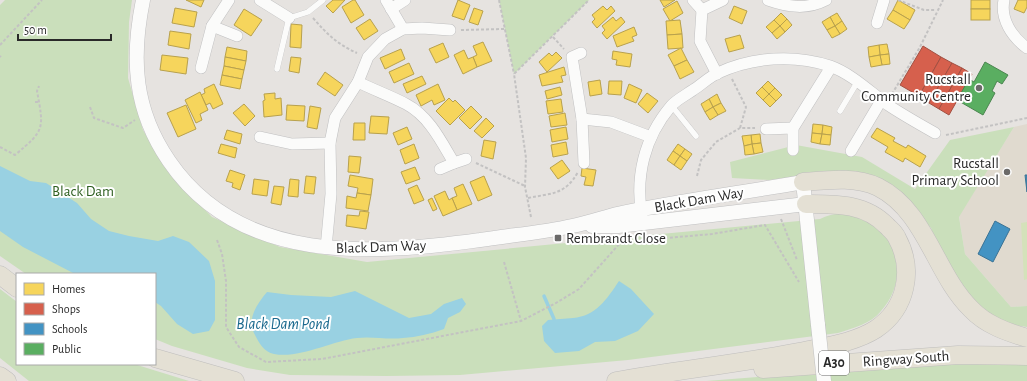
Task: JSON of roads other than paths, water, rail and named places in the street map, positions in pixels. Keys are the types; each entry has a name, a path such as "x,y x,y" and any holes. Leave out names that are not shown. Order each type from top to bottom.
{"main road":[{"path":"803,182 833,179 862,182 878,187 897,201 914,220 952,286 971,310 990,324 1011,334 1027,338"},
{"path":"616,381 780,356 837,344 876,328 891,316 900,303 906,280 903,249 896,235 870,212 850,205 806,204"},
{"path":"0,275 16,287"},
{"name":"Ringway South","path":"641,381 801,366 958,355 1027,356"},
{"path":"156,358 235,381"},
{"path":"0,376 7,381"}],"street":[{"name":"Black Dam Way","path":"143,0 137,48 137,82 146,119 161,150 176,171 196,193 217,210 248,227 283,240 326,248 354,250 392,249 453,244 573,226 616,214 642,217 806,204"},
{"path":"200,68 212,26 229,0"},
{"path":"261,0 288,18"},
{"path":"404,29 389,5 405,0"},
{"path":"693,0 702,10 700,41 717,74"},
{"path":"702,10 723,0"},
{"path":"770,0 798,7 816,6 826,0"},
{"path":"1004,0 1004,15 1012,36 1027,48"},
{"path":"877,23 881,1"},
{"path":"212,26 236,36"},
{"path":"326,248 331,194 330,143 335,118 358,82 368,57 385,39 404,29 422,28 450,30"},
{"path":"576,55 582,119 584,163"},
{"path":"642,217 639,199 641,167 651,137 671,105 717,74 760,60 794,58 831,66 858,81 912,125 935,133"},
{"path":"793,150 793,128 831,66"},
{"path":"358,82 406,104 420,115 435,132 454,163"},
{"path":"851,151 884,102"},
{"path":"582,119 611,122 651,137"},
{"path":"766,129 793,128"},
{"path":"260,137 292,144 330,143"},
{"path":"280,149 292,144"},
{"path":"440,169 466,159"},
{"name":"Black Dam Way","path":"642,217 803,182"},
{"path":"803,182 824,381"}],"lane":[{"path":"277,69 288,18 308,12 324,0"},
{"path":"840,111 858,81"},
{"path":"671,105 696,136"}],"water":[{"name":"Black Dam Pond","path":"0,166 30,181 46,183 77,203 91,219 109,231 158,241 173,236 189,242 209,261 215,281 215,320 209,331 193,334 177,324 161,306 156,303 156,273 73,273 23,247 0,231"},
{"path":"619,281 631,289 654,314 638,331 615,341 595,342 579,351 555,353 544,341 542,326 548,320 581,317 588,314 600,306"},
{"name":"Black Dam Pond","path":"355,291 409,318 431,314 444,304 462,298 466,304 460,312 448,318 444,329 408,338 357,338 305,352 284,355 274,354 267,351 260,344 255,335 252,318 256,307 267,292 331,297"}],"waterway":[{"path":"544,296 554,319"}],"place":[{"name":"Rucstall Community Centre","path":"979,88"},
{"name":"Rucstall Primary School","path":"1007,172"},
{"name":"Rembrandt Close","path":"558,238"}],"park label":[{"name":"Black Dam","path":"83,191"}]}
